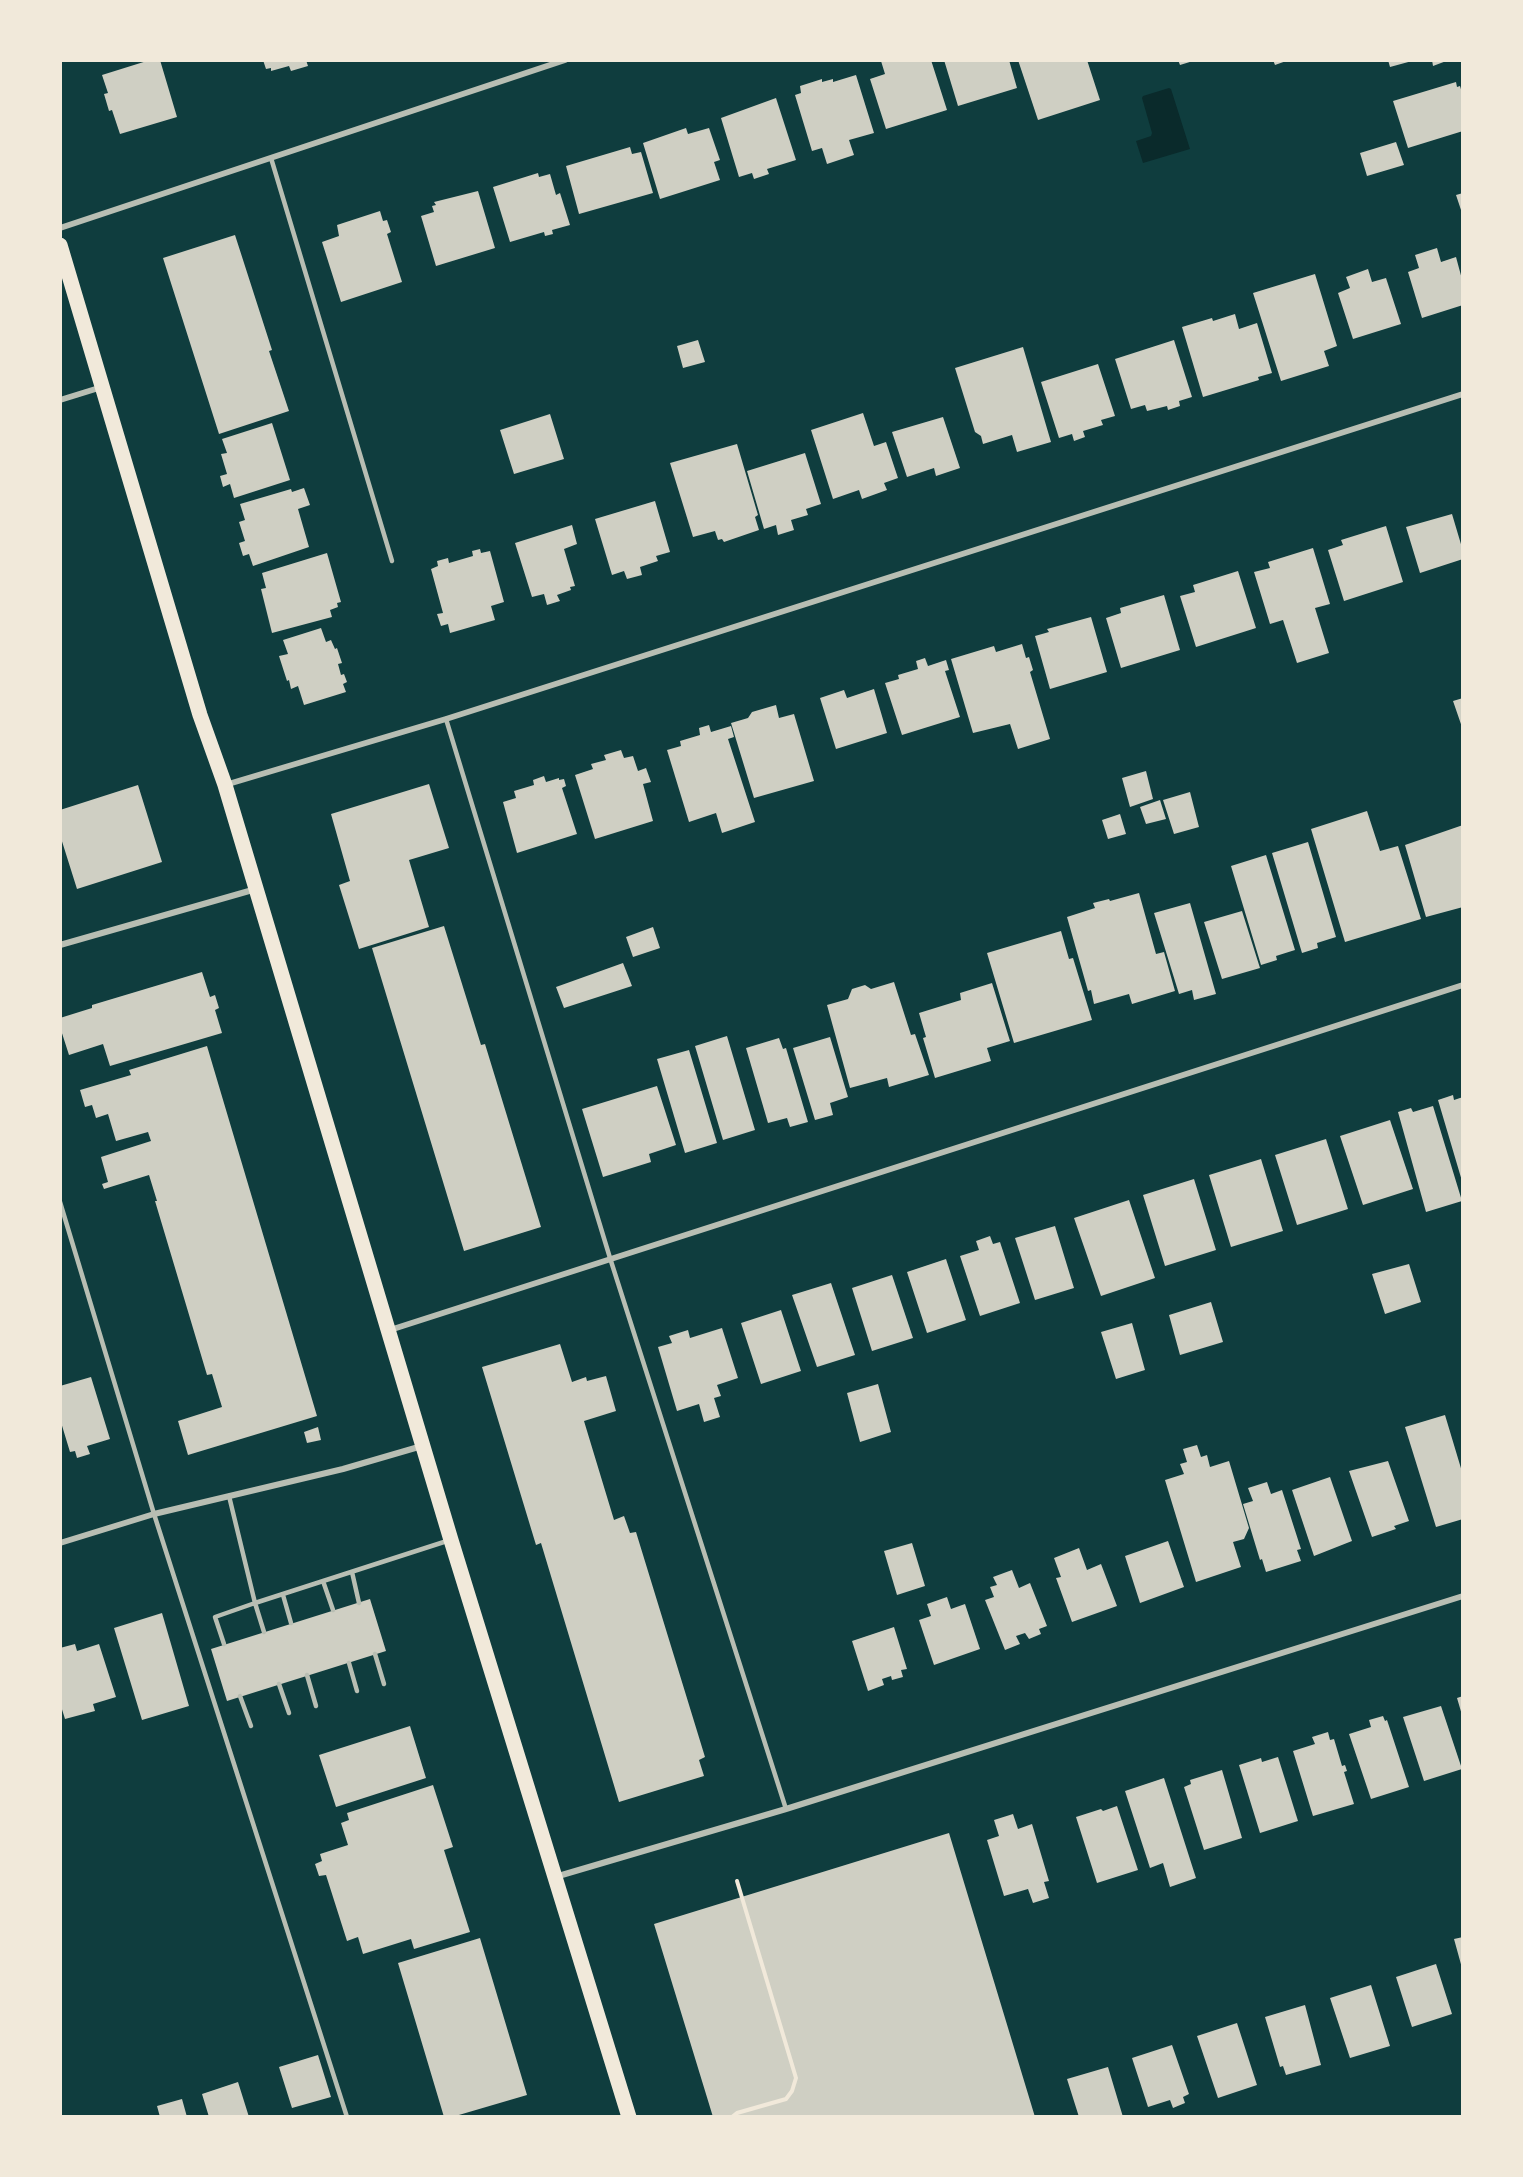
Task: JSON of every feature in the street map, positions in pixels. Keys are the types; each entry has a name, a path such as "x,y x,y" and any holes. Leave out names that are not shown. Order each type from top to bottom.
{"main road":[{"path":"60,245 200,715 225,785 451,1540 629,2117"}],"street":[{"path":"60,228 565,60"},
{"path":"60,400 102,387"},
{"path":"225,785 446,719 1463,394"},
{"path":"60,945 256,889"},
{"path":"389,1330 1463,985"},
{"path":"60,1543 154,1514 423,1446"},
{"path":"555,1877 786,1809 1463,1596"}],"lane":[{"path":"271,158 392,561"},
{"path":"446,719 610,1258 786,1809"},
{"path":"60,1202 154,1514 347,2117"},
{"path":"229,1496 264,1632"},
{"path":"224,1644 215,1617 451,1540"},
{"path":"352,1572 359,1602"},
{"path":"323,1581 333,1610"},
{"path":"282,1595 291,1623"},
{"path":"375,1654 384,1684"},
{"path":"349,1663 357,1691"},
{"path":"307,1676 316,1706"},
{"path":"279,1684 289,1713"},
{"path":"240,1696 250,1726"}],"path":[{"path":"732,2117 786,2099 792,2091 796,2078 737,1881"}],"water":[{"path":"1169,88 1190,149 1143,163 1136,141 1151,136 1152,133 1142,98"}],"building":[{"path":"150,60 160,60 177,117 120,134 112,110 109,111 104,94 108,93 102,75"},
{"path":"263,60 306,60 308,66 291,71 289,66 271,71 271,68 266,69"},
{"path":"931,60 947,110 886,129 870,79 885,74 881,61"},
{"path":"944,60 1009,60 1017,88 958,106"},
{"path":"1018,60 1087,60 1100,100 1038,120"},
{"path":"1178,60 1193,60 1193,61 1180,65"},
{"path":"1273,60 1289,60 1275,65"},
{"path":"1388,60 1412,60 1412,61 1390,67"},
{"path":"1432,60 1449,60 1433,66"},
{"path":"856,75 874,133 849,140 854,155 827,164 822,148 812,151 795,95 801,93 800,86 822,79 822,82 833,79 833,82"},
{"path":"1456,82 1463,96 1463,131 1408,148 1393,101"},
{"path":"776,98 796,160 767,169 769,174 754,179 752,173 739,177 721,118"},
{"path":"686,128 688,134 709,128 720,160 714,162 720,180 660,199 643,143"},
{"path":"1396,142 1404,165 1367,176 1360,153"},
{"path":"630,147 632,154 641,152 653,193 579,214 566,166"},
{"path":"538,173 539,177 550,174 556,195 560,193 570,225 552,230 553,234 545,236 544,232 510,242 493,187"},
{"path":"478,191 495,248 436,266 421,216 434,212 432,206 436,205 434,202"},
{"path":"1463,193 1463,216 1456,195"},
{"path":"380,211 383,221 387,220 391,232 387,234 402,282 341,302 322,242 339,236 337,225"},
{"path":"235,235 289,411 219,434 163,258"},
{"path":"1437,248 1441,262 1456,257 1463,283 1463,305 1422,318 1408,272 1419,268 1415,255"},
{"path":"1368,269 1372,282 1386,278 1401,324 1353,339 1338,293 1350,288 1346,277"},
{"path":"1315,274 1337,346 1324,351 1329,366 1281,381 1253,293"},
{"path":"1235,314 1239,329 1257,323 1272,373 1258,377 1259,380 1203,397 1182,327"},
{"path":"698,340 705,362 683,368 677,346"},
{"path":"1174,340 1192,397 1179,401 1180,406 1168,410 1167,406 1147,411 1145,405 1131,409 1115,359"},
{"path":"1023,347 1051,442 1017,452 1012,435 983,444 981,436 975,432 955,368"},
{"path":"1098,364 1115,416 1101,420 1103,425 1083,431 1085,437 1074,441 1072,434 1059,438 1041,382"},
{"path":"863,413 874,446 886,442 898,478 884,483 887,490 862,499 859,490 833,499 811,430"},
{"path":"550,414 564,459 514,474 500,430"},
{"path":"943,417 960,468 936,476 934,468 907,477 892,432"},
{"path":"272,423 290,480 234,498 230,484 223,487 220,476 227,474 221,454 227,453 222,439"},
{"path":"737,444 758,515 755,517 759,530 724,542 722,539 718,540 715,531 693,537 670,463"},
{"path":"805,453 821,504 806,509 808,515 791,520 794,530 778,535 776,525 764,529 747,471"},
{"path":"304,488 310,505 298,509 309,547 253,566 249,554 243,556 239,543 245,541 239,522 245,520 240,504 291,489 292,492"},
{"path":"655,501 670,552 656,556 658,561 640,567 642,575 627,579 624,571 612,575 595,519"},
{"path":"1452,514 1463,551 1463,559 1420,573 1406,527"},
{"path":"572,525 577,544 564,549 575,586 557,595 560,601 547,605 544,594 532,597 515,543"},
{"path":"1386,526 1403,582 1344,601 1328,550 1343,545 1341,540"},
{"path":"1313,548 1330,604 1315,608 1329,653 1297,663 1283,620 1270,624 1254,572 1270,568 1268,562"},
{"path":"480,549 481,553 490,551 504,602 491,606 495,620 450,633 448,624 441,626 437,614 443,613 431,569 438,566 437,561 448,558 449,563 473,556 472,551"},
{"path":"327,553 341,602 337,603 338,607 330,610 332,617 272,633 261,589 266,588 262,573"},
{"path":"1238,571 1256,628 1196,647 1180,596 1195,592 1193,585"},
{"path":"1164,595 1180,650 1121,668 1106,618 1121,613 1120,608"},
{"path":"1091,617 1107,672 1050,689 1035,636 1049,632 1047,629"},
{"path":"321,628 326,642 331,640 335,649 337,648 342,663 338,664 341,675 344,674 347,682 343,684 346,692 304,705 298,686 291,689 279,656 288,654 283,640"},
{"path":"1022,644 1033,670 1030,672 1050,739 1018,749 1010,724 973,733 951,659 994,646 996,652"},
{"path":"925,658 928,666 946,660 949,670 945,671 960,717 902,735 885,683 899,679 898,675 918,669 916,661"},
{"path":"874,689 887,733 836,749 820,698 844,690 847,698"},
{"path":"1463,698 1463,730 1453,701"},
{"path":"776,705 779,718 794,714 814,781 754,798 731,723 748,718 752,712"},
{"path":"709,725 711,732 731,726 734,737 728,739 755,822 722,833 716,813 689,822 667,750 681,746 680,741 700,735 699,728"},
{"path":"621,750 624,758 633,756 638,771 646,768 651,782 643,784 653,821 595,839 575,775 593,769 591,764 606,760 604,755"},
{"path":"1146,771 1153,799 1130,807 1122,778"},
{"path":"544,776 546,782 559,778 559,780 564,779 566,786 562,788 577,834 517,853 503,802 516,798 514,791 534,785 533,780"},
{"path":"429,784 449,848 409,860 429,927 359,949 339,885 350,881 331,814"},
{"path":"138,785 162,862 77,889 60,835 60,810"},
{"path":"1190,792 1199,827 1174,834 1163,800"},
{"path":"1160,800 1166,819 1146,824 1140,807"},
{"path":"1367,811 1380,851 1398,846 1421,919 1345,942 1311,829"},
{"path":"1120,814 1126,834 1108,839 1102,820"},
{"path":"1463,825 1463,907 1426,917 1405,845"},
{"path":"1308,842 1336,937 1317,943 1318,948 1302,953 1272,853"},
{"path":"1266,855 1295,950 1276,956 1277,960 1261,965 1231,866"},
{"path":"1139,893 1156,954 1164,952 1175,991 1132,1004 1129,994 1094,1004 1091,990 1088,991 1067,917 1095,908 1093,903"},
{"path":"1190,903 1216,994 1194,1000 1192,990 1179,994 1154,913"},
{"path":"1242,911 1260,968 1222,979 1204,922"},
{"path":"444,926 481,1045 485,1044 541,1227 464,1251 372,948"},
{"path":"653,927 660,948 633,957 626,937"},
{"path":"1061,931 1069,959 1073,958 1092,1020 1014,1043 987,953"},
{"path":"623,963 632,986 564,1008 556,987"},
{"path":"202,972 210,997 215,995 219,1008 215,1010 222,1033 110,1066 103,1044 69,1055 60,1027 60,1018 92,1008 92,1005"},
{"path":"894,982 911,1035 915,1034 929,1075 889,1087 887,1078 850,1088 827,1005 848,999 852,989 865,985 871,989"},
{"path":"992,983 1010,1041 987,1048 991,1061 935,1078 923,1038 926,1037 919,1013 961,1000 960,993"},
{"path":"727,1036 755,1130 723,1140 695,1046"},
{"path":"830,1037 848,1097 830,1103 833,1115 815,1120 793,1048"},
{"path":"779,1038 783,1049 786,1048 808,1122 790,1127 787,1118 768,1123 746,1048"},
{"path":"207,1046 317,1416 188,1455 178,1421 222,1407 212,1374 207,1375 149,1175 104,1189 102,1184 108,1182 101,1157 151,1141 148,1132 116,1141 108,1114 96,1118 92,1105 85,1107 80,1090 131,1075 129,1070"},
{"path":"689,1050 717,1143 685,1153 657,1059"},
{"path":"657,1086 676,1145 649,1154 651,1162 603,1177 582,1109"},
{"path":"1453,1095 1454,1100 1463,1097 1462,1181 1438,1100"},
{"path":"1433,1106 1462,1201 1426,1212 1398,1112 1411,1108 1413,1112"},
{"path":"1390,1120 1413,1189 1363,1205 1340,1136"},
{"path":"1326,1139 1348,1209 1297,1225 1275,1155"},
{"path":"1261,1159 1283,1231 1231,1247 1209,1175"},
{"path":"1194,1179 1216,1250 1165,1266 1143,1195"},
{"path":"1129,1200 1155,1278 1101,1296 1074,1218"},
{"path":"1055,1226 1074,1288 1035,1300 1015,1238"},
{"path":"990,1236 993,1244 1000,1242 1020,1303 980,1316 960,1256 979,1250 976,1241"},
{"path":"946,1259 966,1320 927,1333 907,1272"},
{"path":"1409,1264 1421,1302 1385,1314 1372,1274"},
{"path":"892,1275 913,1338 872,1351 852,1288"},
{"path":"831,1283 855,1355 817,1367 792,1295"},
{"path":"1211,1302 1223,1342 1180,1355 1169,1315"},
{"path":"781,1310 801,1371 761,1384 741,1323"},
{"path":"1132,1323 1145,1370 1116,1379 1101,1332"},
{"path":"722,1328 738,1378 717,1385 721,1396 714,1398 720,1417 704,1422 699,1404 677,1411 658,1347 672,1343 669,1336 688,1330 690,1338"},
{"path":"560,1344 572,1382 586,1377 587,1381 606,1376 616,1411 584,1421 614,1520 624,1516 630,1533 636,1532 705,1757 699,1760 704,1776 619,1802 541,1543 536,1545 482,1367"},
{"path":"91,1377 110,1439 87,1446 90,1454 77,1458 75,1451 70,1452 60,1419 60,1386"},
{"path":"878,1384 891,1432 860,1442 847,1393"},
{"path":"1445,1415 1463,1475 1463,1519 1436,1527 1405,1427"},
{"path":"318,1427 321,1440 307,1443 304,1432"},
{"path":"1197,1445 1201,1457 1207,1455 1210,1467 1229,1461 1249,1528 1244,1539 1233,1542 1241,1567 1196,1582 1165,1480 1184,1474 1180,1464 1187,1462 1183,1449"},
{"path":"1388,1461 1409,1521 1394,1526 1396,1529 1372,1537 1349,1471"},
{"path":"1330,1477 1352,1541 1314,1556 1292,1490"},
{"path":"1267,1482 1271,1494 1282,1490 1301,1549 1297,1550 1301,1561 1266,1572 1262,1559 1260,1560 1243,1504 1253,1501 1248,1488"},
{"path":"1168,1541 1184,1587 1140,1603 1125,1556"},
{"path":"912,1543 925,1586 897,1595 884,1551"},
{"path":"1079,1548 1087,1570 1101,1564 1117,1606 1072,1622 1056,1578 1061,1577 1054,1558"},
{"path":"1012,1570 1019,1588 1030,1583 1047,1626 1039,1629 1041,1634 1029,1639 1025,1633 1016,1636 1020,1644 1005,1650 985,1600 994,1597 990,1587 997,1585 993,1577"},
{"path":"947,1597 951,1609 965,1604 980,1649 934,1665 919,1620 931,1616 927,1604"},
{"path":"370,1599 386,1651 227,1701 211,1649"},
{"path":"162,1613 189,1706 142,1720 114,1628"},
{"path":"894,1627 907,1669 901,1670 903,1677 892,1680 891,1676 882,1679 884,1685 868,1691 852,1641"},
{"path":"75,1644 77,1651 99,1644 116,1697 93,1704 95,1711 65,1719 60,1703 60,1648"},
{"path":"1463,1696 1463,1715 1462,1715 1457,1698"},
{"path":"1441,1706 1462,1769 1424,1781 1403,1717"},
{"path":"1383,1716 1385,1721 1387,1720 1409,1787 1371,1799 1349,1734 1371,1727 1369,1720"},
{"path":"410,1726 426,1778 336,1807 319,1755"},
{"path":"1328,1732 1330,1740 1334,1739 1342,1766 1345,1765 1347,1771 1344,1772 1354,1804 1313,1816 1293,1751 1315,1744 1312,1737"},
{"path":"1278,1757 1298,1821 1260,1833 1239,1765 1261,1758 1262,1762"},
{"path":"1222,1770 1242,1838 1204,1850 1184,1787 1191,1784 1190,1780"},
{"path":"1164,1778 1196,1878 1170,1887 1163,1863 1150,1868 1125,1791"},
{"path":"433,1785 453,1847 444,1850 470,1932 414,1949 411,1939 363,1954 358,1937 347,1941 326,1875 319,1876 315,1864 322,1861 320,1854 348,1845 341,1823 349,1820 347,1813"},
{"path":"1117,1806 1138,1870 1097,1883 1076,1817"},
{"path":"1013,1814 1018,1829 1032,1824 1049,1881 1044,1882 1049,1898 1033,1903 1028,1889 1004,1896 987,1840 999,1836 994,1820"},
{"path":"949,1833 1035,2117 713,2117 654,1924"},
{"path":"1463,1937 1463,1968 1462,1968 1454,1939"},
{"path":"480,1938 527,2095 452,2117 444,2117 398,1963"},
{"path":"1436,1964 1452,2014 1412,2027 1396,1977"},
{"path":"1371,1985 1390,2046 1350,2058 1330,1998"},
{"path":"1305,2005 1321,2065 1286,2075 1283,2066 1280,2067 1265,2017"},
{"path":"1237,2023 1257,2085 1218,2098 1197,2036"},
{"path":"1172,2045 1189,2094 1183,2097 1185,2103 1173,2108 1170,2100 1148,2107 1132,2058"},
{"path":"318,2055 331,2097 292,2108 279,2067"},
{"path":"1108,2067 1123,2117 1079,2117 1067,2079"},
{"path":"238,2082 249,2117 209,2117 202,2094"},
{"path":"182,2099 187,2117 160,2117 157,2106"}]}
